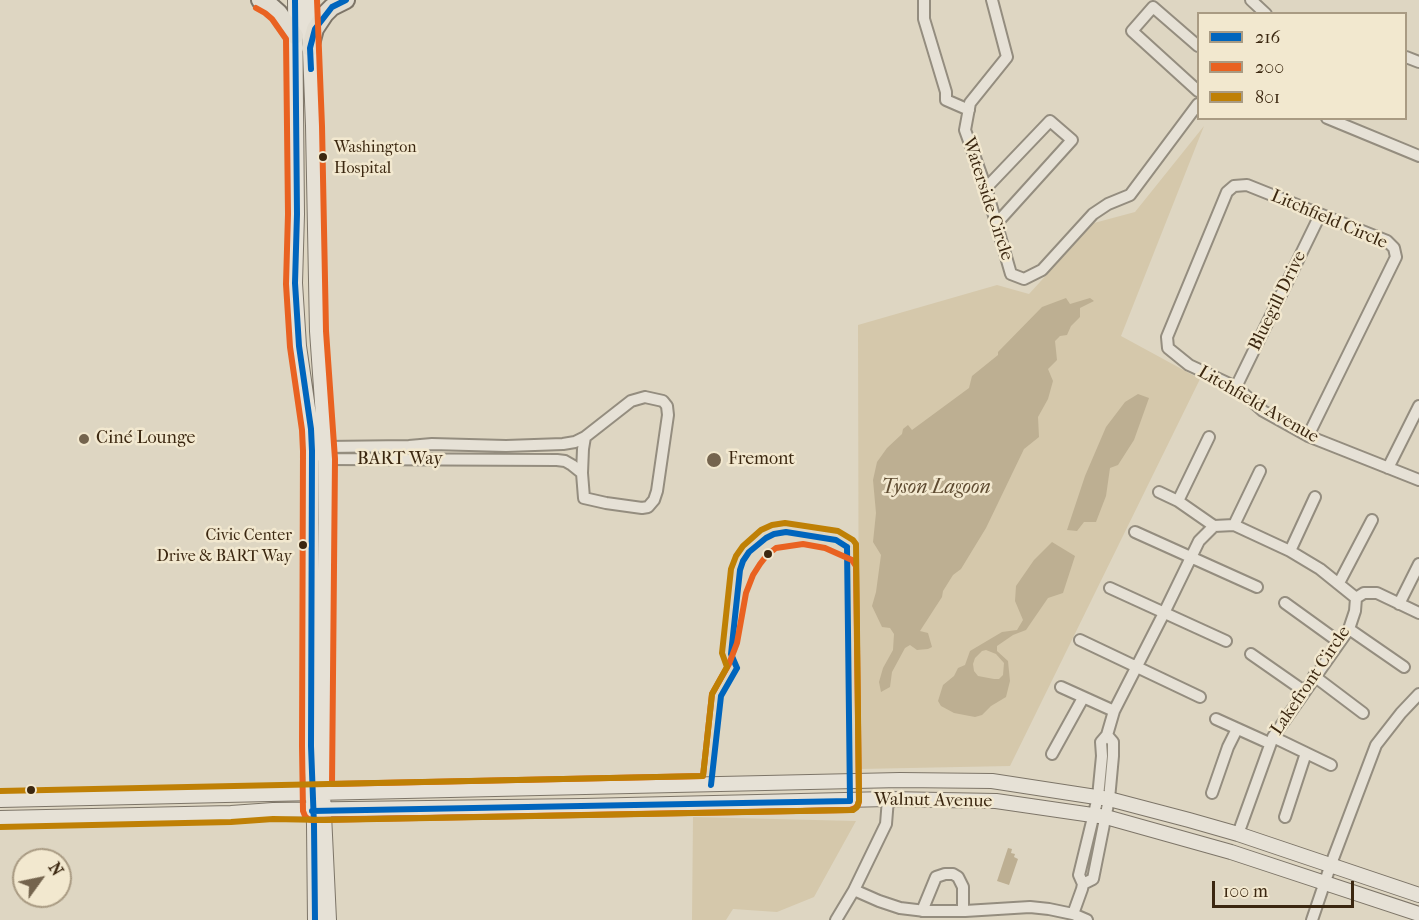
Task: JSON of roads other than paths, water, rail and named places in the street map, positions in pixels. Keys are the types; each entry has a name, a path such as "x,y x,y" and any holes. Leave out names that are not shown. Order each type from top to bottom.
{"main road":[{"path":"260,0 279,13 295,36"},
{"path":"295,0 297,214 295,283 299,346 311,429 321,452"},
{"path":"308,0 321,452 315,920"},
{"path":"310,48 315,29 325,14 332,7 346,0"},
{"name":"Walnut Avenue","path":"0,800 900,780 998,782 1103,798 1238,834 1419,895"},
{"name":"Walnut Avenue","path":"0,818 273,810 888,799 996,801 1100,816 1232,852 1419,914"},
{"path":"318,810 328,920"}],"street":[{"name":"Waterside Circle","path":"924,0 924,19 946,96 969,107 964,130 986,188 1011,274 1024,279 1041,270 1093,214 1108,204 1130,195 1197,105"},
{"path":"969,107 1007,57 992,0"},
{"path":"1251,0 1264,12"},
{"path":"1197,45 1154,7 1132,31 1197,91"},
{"path":"1332,120 1419,156"},
{"path":"986,188 1050,121 1072,140 996,224"},
{"name":"Litchfield Circle","path":"1168,348 1167,337 1227,192 1234,186 1247,185 1387,242 1394,248 1396,257 1308,436"},
{"name":"Bluegill Drive","path":"1236,387 1320,215"},
{"name":"Litchfield Avenue","path":"1168,348 1189,365 1236,387 1263,411 1308,436 1419,480"},
{"name":"BART Way","path":"321,452 432,444 558,445 575,442 585,437 610,415 637,398 656,398 667,406 668,415 657,491 648,507 606,503 584,498 582,473 585,437"},
{"path":"1388,468 1419,406"},
{"path":"1178,501 1209,438"},
{"name":"BART Way","path":"321,452 557,460 572,465 582,473"},
{"path":"1234,525 1260,471"},
{"path":"1159,492 1178,501 1214,526 1234,525 1290,551 1320,569 1356,598 1364,593 1377,594 1419,613"},
{"path":"1290,551 1315,497"},
{"path":"1339,583 1372,520"},
{"path":"1073,914 1083,884 1079,875 1100,816 1113,756 1113,742 1107,735 1114,711 1199,541 1214,526"},
{"path":"1135,532 1257,587"},
{"path":"1399,604 1419,564"},
{"path":"1110,588 1226,641"},
{"name":"Lakefront Circle","path":"1238,834 1271,740 1349,629 1355,611 1356,598"},
{"path":"1285,603 1339,642"},
{"path":"1349,629 1404,667"},
{"path":"1080,640 1200,697"},
{"path":"1251,654 1304,691"},
{"path":"1314,676 1363,712"},
{"path":"1061,687 1114,711"},
{"path":"1312,920 1376,745 1419,694"},
{"path":"1052,754 1083,698"},
{"path":"1216,719 1237,729 1306,753 1331,765"},
{"path":"1212,793 1228,747 1237,729"},
{"path":"1285,817 1306,753"},
{"path":"836,920 854,890 886,824 888,799"},
{"path":"922,911 936,877 945,874 958,877 963,887 963,911"},
{"path":"854,890 900,908 941,916 963,911 1030,906 1073,914 1087,920"}],"water":[{"name":"Tyson Lagoon","path":"1066,298 1070,304 1090,298 1094,301 1080,308 1080,317 1071,326 1067,335 1060,336 1055,341 1057,360 1048,369 1053,381 1048,399 1038,417 1039,437 1024,449 986,528 961,569 953,575 920,631 928,633 932,647 917,650 910,645 905,648 892,672 890,687 881,692 879,682 883,668 893,650 894,634 890,628 882,627 872,606 881,555 873,542 876,513 873,480 877,462 887,448 902,434 903,429 908,425 912,430 969,388 972,376 998,355 998,352 1042,307"},
{"path":"1138,394 1149,398 1134,440 1118,465 1110,468 1106,496 1096,522 1084,522 1077,531 1067,530 1085,476 1106,427 1125,402"},
{"path":"1052,542 1075,556 1063,593 1048,598 1026,630 1013,635 997,646 997,651 1008,661 1010,681 1006,697 982,715 975,717 954,713 941,706 938,701 943,685 954,676 958,668 965,665 970,651 1002,632 1017,630 1023,620 1015,601 1016,586 1034,560","holes":["986,650 996,654 1004,663 1003,675 999,679 978,676 974,671 975,658"]},
{"path":"1008,848 1012,849 1011,853 1015,854 1014,857 1018,859 1009,885 997,881"}],"place":[{"name":"Washington Hospital","path":"323,157"},
{"name":"Ciné Lounge","path":"84,439"},
{"name":"Fremont","path":"714,460"},
{"name":"Civic Center Drive & BART Way","path":"303,545"}]}
